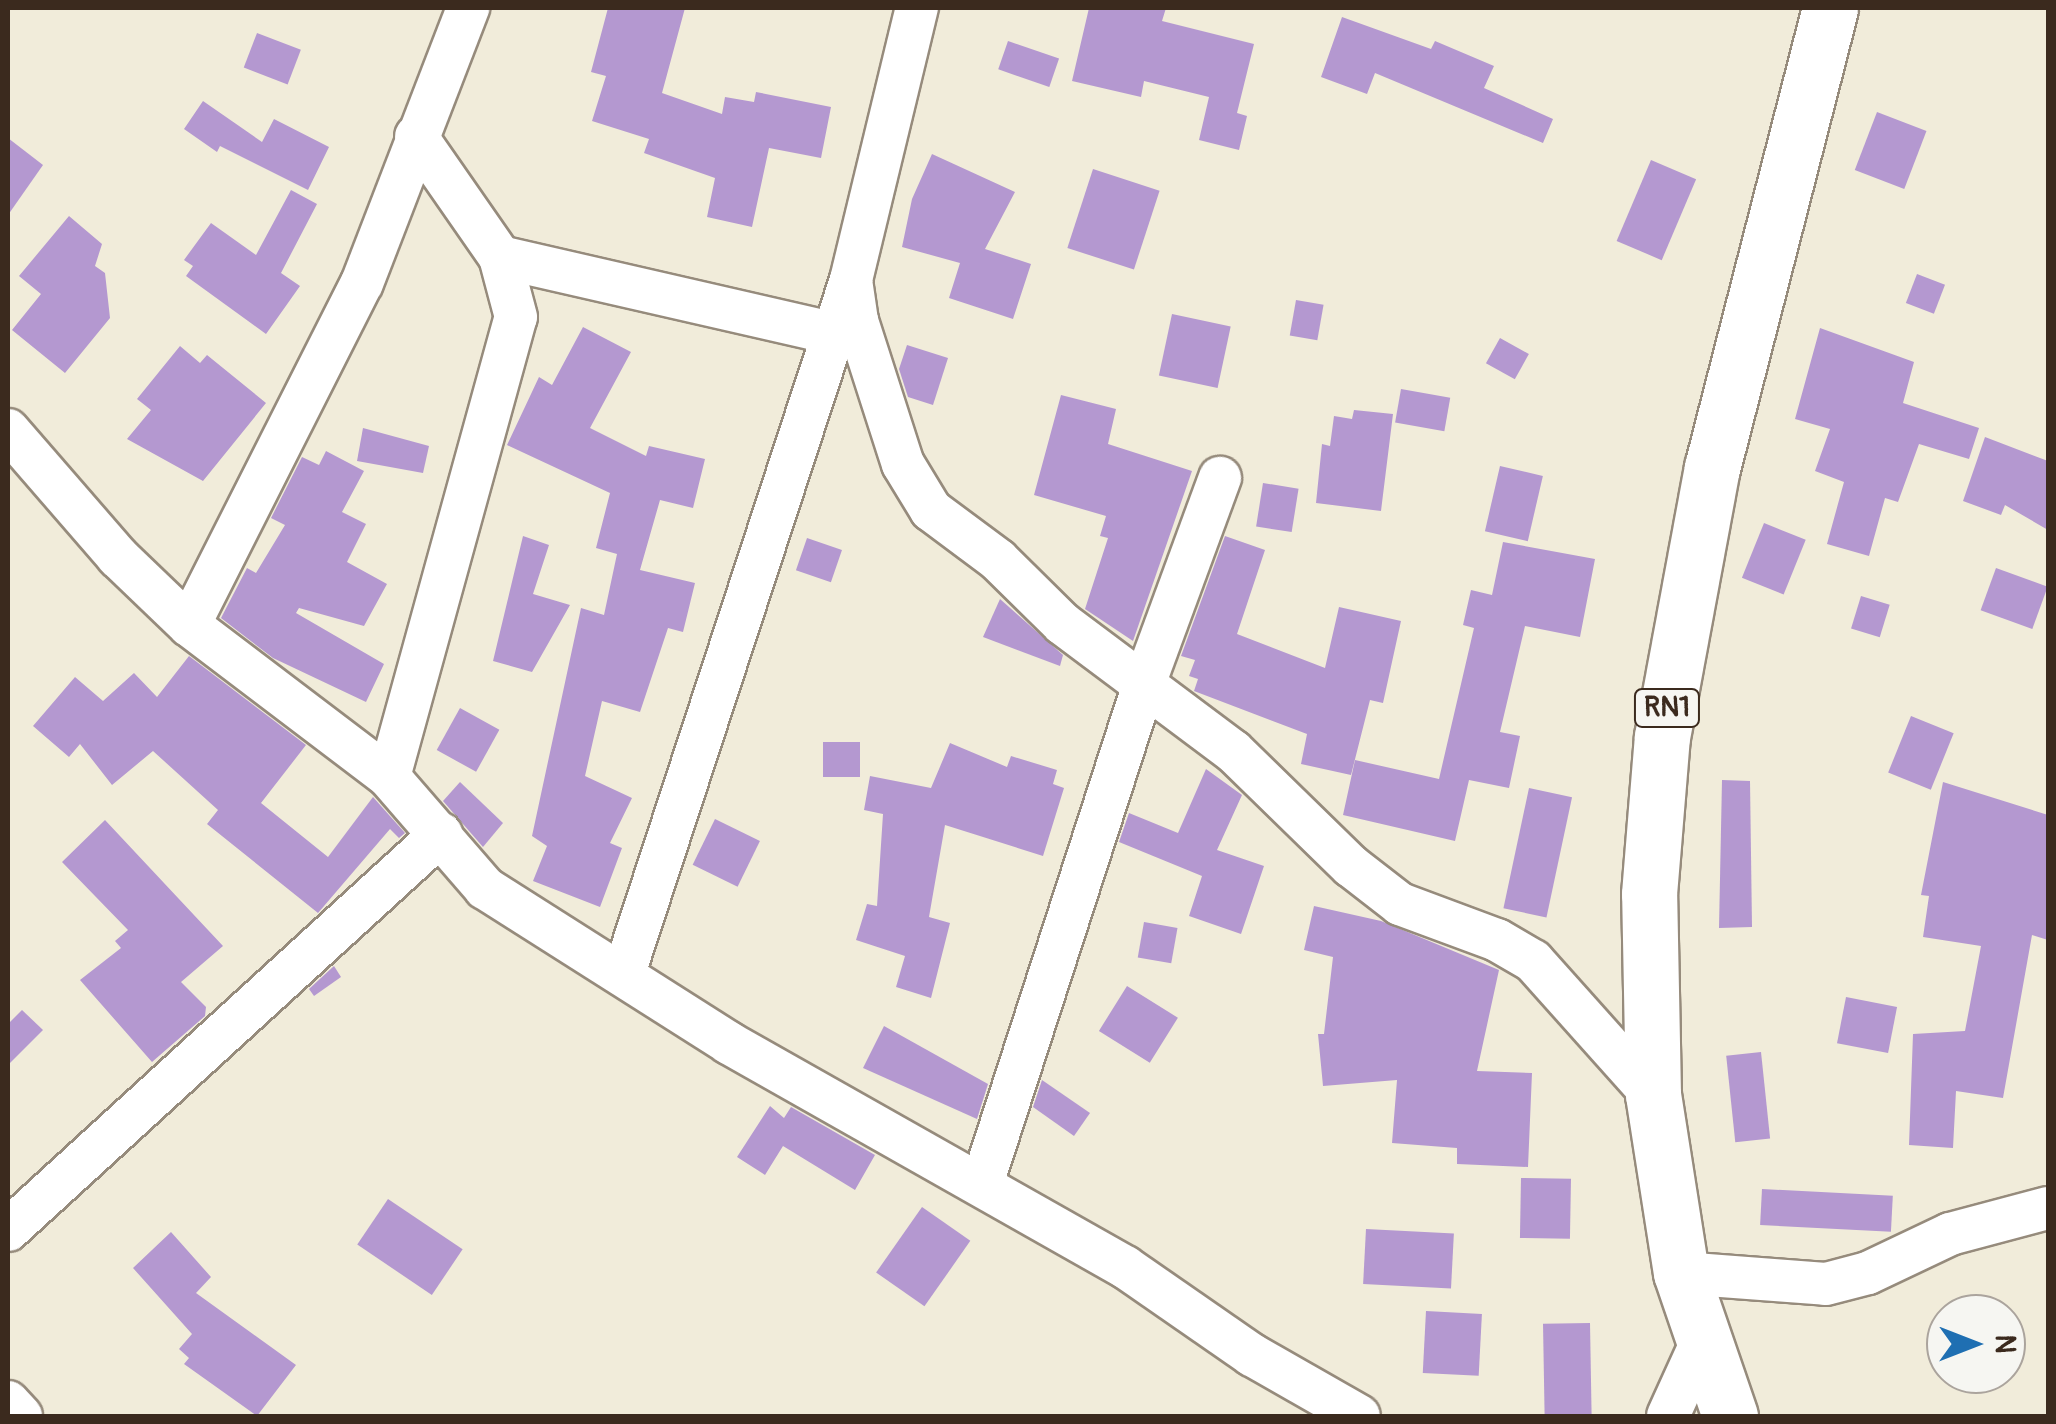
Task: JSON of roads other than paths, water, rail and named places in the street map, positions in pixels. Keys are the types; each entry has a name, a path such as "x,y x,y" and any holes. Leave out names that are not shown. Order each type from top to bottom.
{"highway":[{"name":"RN1","path":"1730,1416 1681,1273 1653,1095 1648,894 1662,737 1712,468 1830,8"}],"street":[{"path":"189,625 316,383 375,250 468,8"},
{"path":"624,973 847,311 917,8"},
{"path":"390,778 512,347 516,317 500,256 416,136"},
{"path":"500,256 847,311"},
{"path":"847,311 916,492 1143,686 1233,750 1350,866 1400,904 1496,940 1533,961 1653,1095"},
{"path":"8,430 118,557 189,625 390,778 486,888 729,1043 983,1181 1359,1416"},
{"path":"983,1181 1143,686 1220,478"},
{"path":"8,1230 441,834"},
{"path":"1681,1273 1826,1284 1868,1273 1950,1234 2048,1208"},
{"path":"1668,1416 1703,1339"},
{"path":"8,1402 21,1416"}]}
